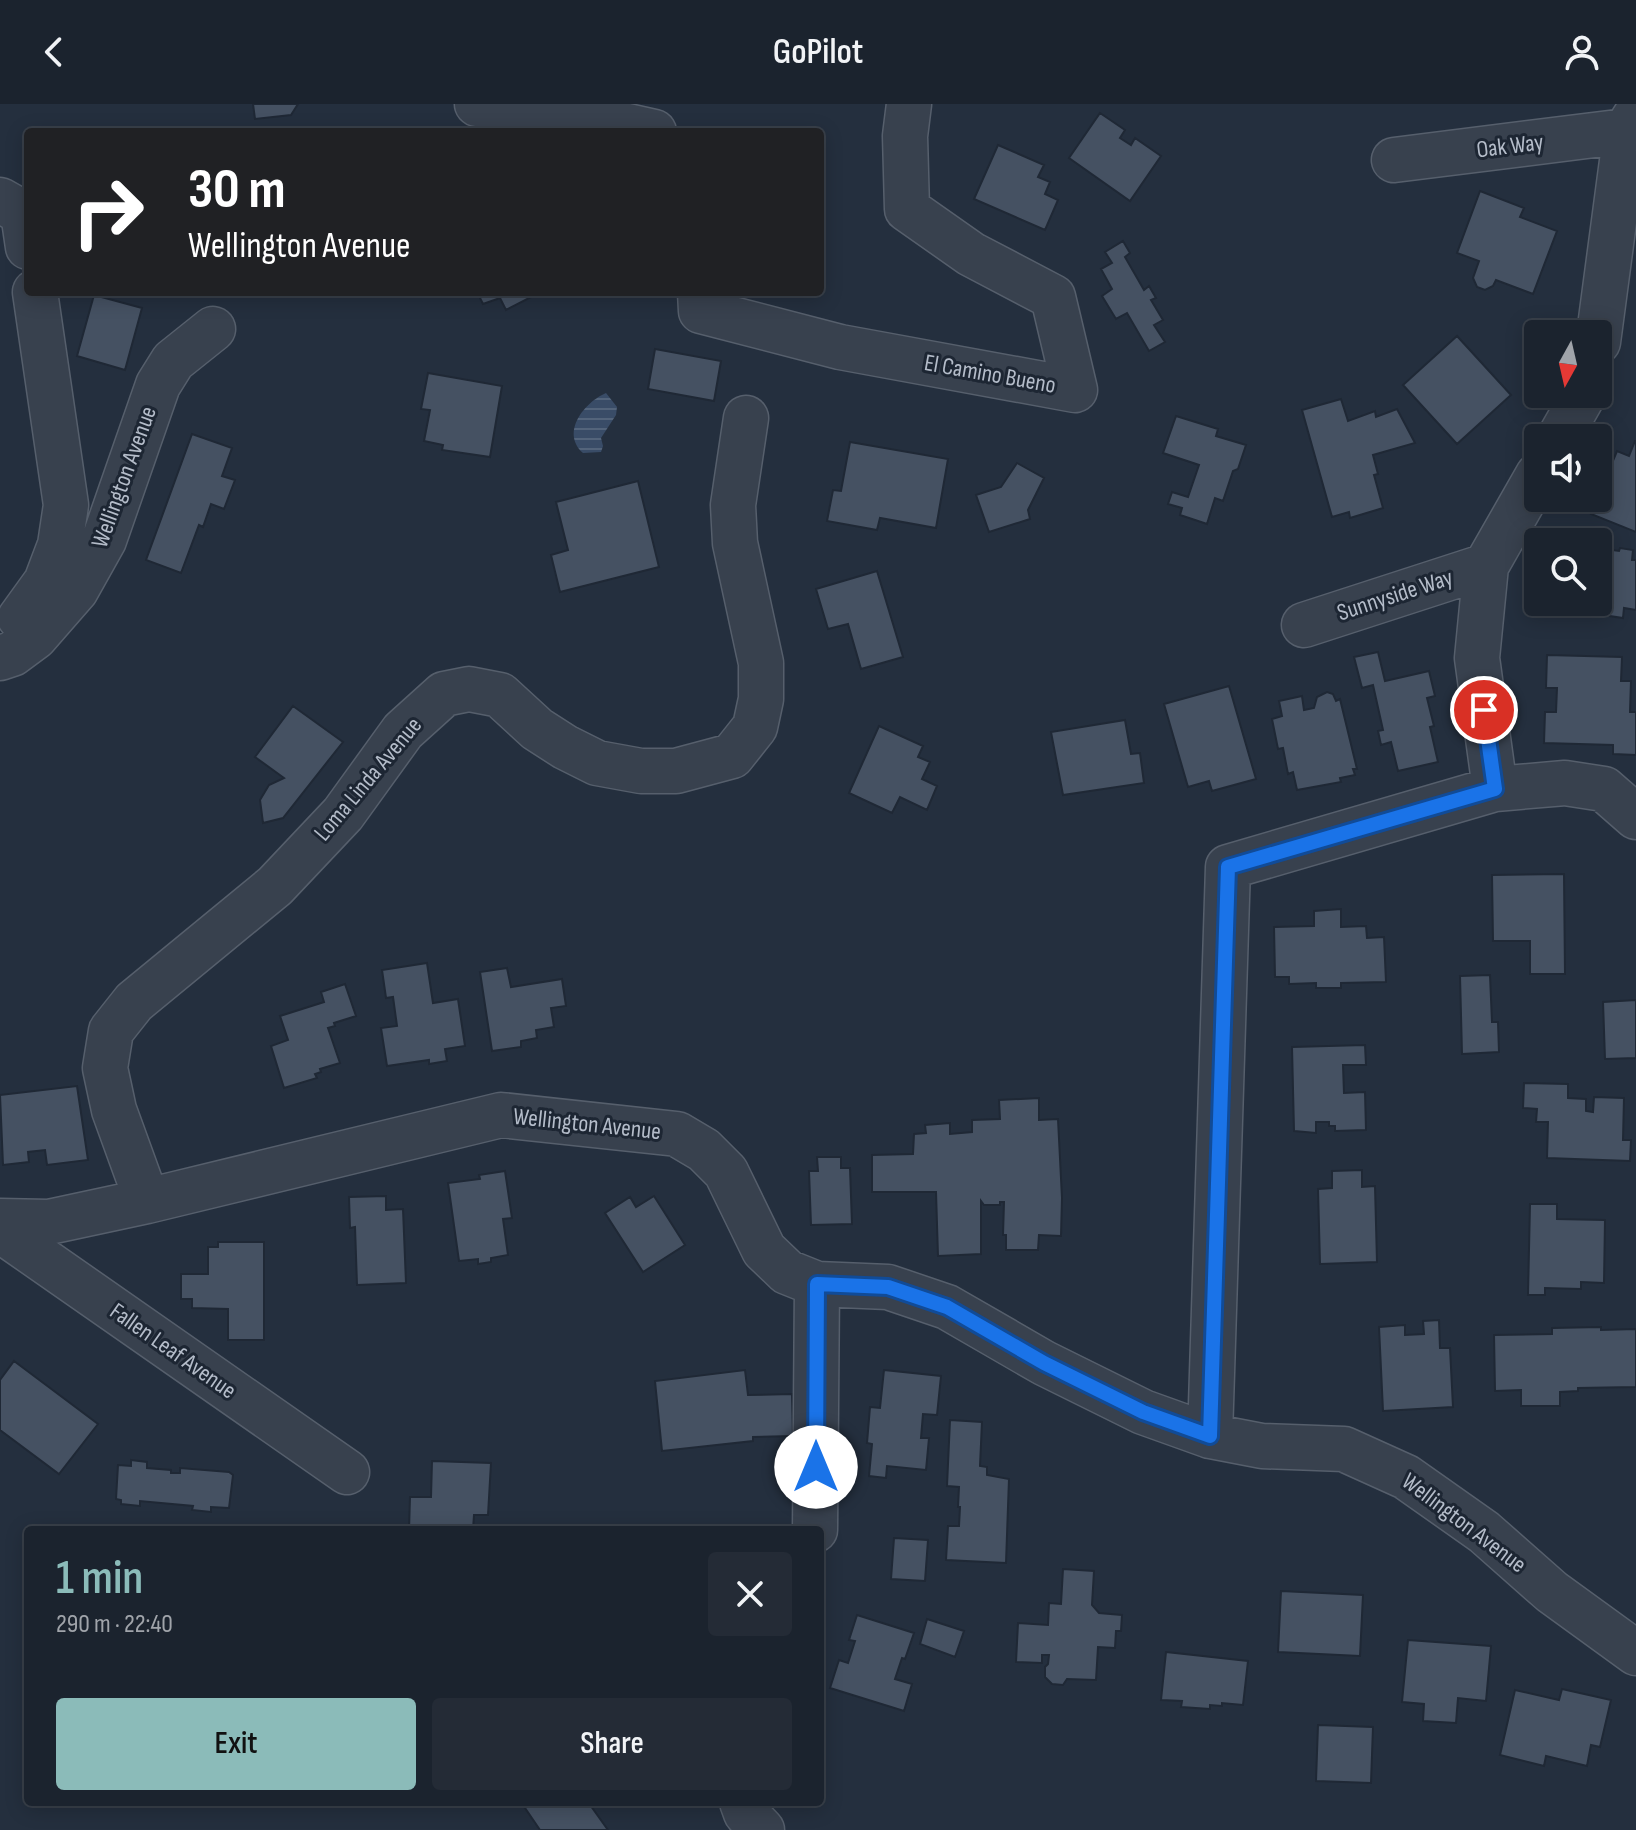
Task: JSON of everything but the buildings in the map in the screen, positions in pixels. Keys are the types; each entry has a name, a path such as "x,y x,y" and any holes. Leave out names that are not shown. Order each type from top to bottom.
{"street":[{"path":"477,104 557,110 636,128"},
{"name":"El Camino Bueno","path":"700,296 701,311 840,347 1075,390 1053,297 971,254 907,209 905,136 909,104"},
{"path":"1601,320 1631,123"},
{"name":"Oak Way","path":"1394,160 1631,123"},
{"path":"0,200 23,213 24,220"},
{"path":"14,631 46,582 60,545 66,505 36,296"},
{"name":"Wellington Avenue","path":"14,631 76,590 104,540 158,385 173,361 213,329"},
{"name":"Loma Linda Avenue","path":"147,1201 114,1110 105,1068 111,1031 134,1002 275,886 343,814 403,731 444,694 469,689 500,695 537,729 565,747 597,763 641,771 676,771 732,756 755,727 761,699 761,663 735,543 733,505 746,418"},
{"path":"1495,789 1477,658 1486,566 1524,500"},
{"name":"Sunnyside Way","path":"1304,625 1486,566"},
{"path":"1210,1436 1228,867 1495,789 1565,783 1604,789 1636,817"},
{"name":"Wellington Avenue","path":"0,1221 49,1222 501,1115 677,1134 704,1150 726,1172 764,1250 787,1272 817,1284 888,1287 947,1307 1044,1363 1143,1412 1210,1436 1262,1446 1344,1449 1406,1477 1484,1532 1552,1592 1636,1653"},
{"name":"Fallen Leaf Avenue","path":"0,1230 347,1472"},
{"path":"815,1526 817,1284"}],"water":[{"path":"606,393 617,407 616,415 601,438 601,452 583,453 574,436 578,418 590,403"}],"route":[{"path":"816,1467 817,1284 888,1287 947,1307 1044,1363 1143,1412 1210,1436 1228,867 1495,789 1484,710"}]}
